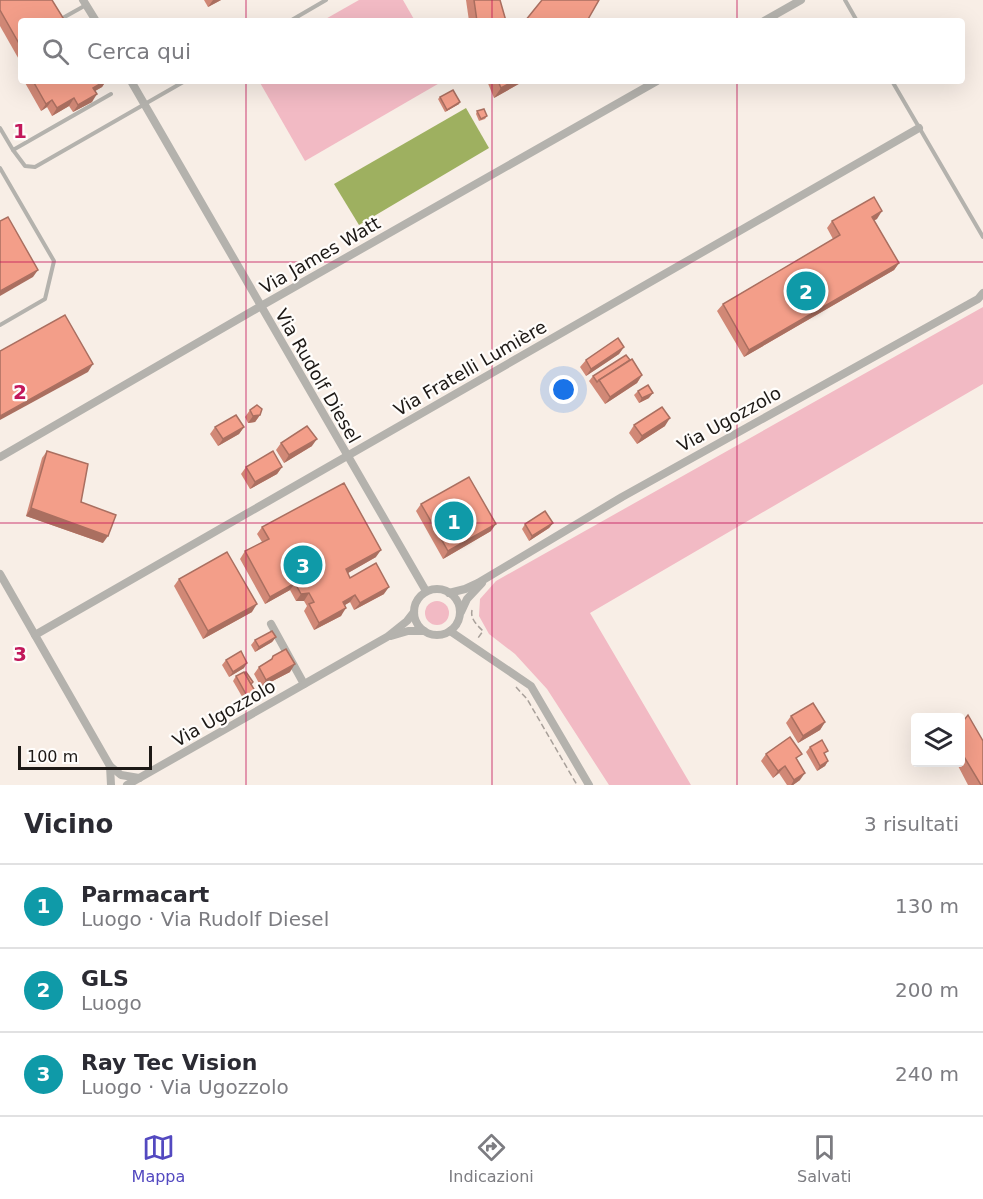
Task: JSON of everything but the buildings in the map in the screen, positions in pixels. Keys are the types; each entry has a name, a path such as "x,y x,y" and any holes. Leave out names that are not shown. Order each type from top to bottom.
{"street":[{"path":"769,18 801,0"},
{"path":"85,2 94,18"},
{"name":"Via Rudolf Diesel","path":"133,84 426,591"},
{"name":"Via James Watt","path":"0,457 652,84"},
{"name":"Via Fratelli Lumière","path":"35,635 920,128"},
{"name":"Via Ugozzolo","path":"449,593 465,589 490,576 622,496 978,299 983,293"},
{"path":"0,574 110,766 125,777 140,778"},
{"name":"Via Ugozzolo","path":"460,613 467,599 490,576"},
{"path":"438,589 449,593 459,605 459,620 450,631 437,636 423,631 415,620 417,600 426,591 438,589"},
{"name":"Via Ugozzolo","path":"127,785 387,638 414,612"},
{"name":"Via Ugozzolo","path":"271,624 304,684"},
{"name":"Via Ugozzolo","path":"387,638 408,632 423,631"},
{"path":"450,631 531,686 590,785"},
{"path":"110,766 111,785"}],"lane":[{"path":"295,18 326,0"},
{"path":"845,0 855,18"},
{"path":"63,18 85,2"},
{"path":"58,13 61,18"},
{"path":"0,128 21,163 28,168 35,167 180,84"},
{"path":"894,84 983,237"},
{"path":"13,150 111,94"},
{"path":"0,168 54,261 45,299 0,325"}],"shaded area":[{"path":"359,0 403,0 413,18 327,18"},
{"path":"261,84 438,84 305,161"},
{"path":"466,108 489,148 359,225 334,184"},
{"path":"983,307 983,384 590,613 691,785 609,785 547,689 515,654 489,634 479,616 480,599 496,581"},
{"path":"437,601 446,604 449,613 446,622 437,625 428,622 425,613 428,604"}],"place":[{"name":"GLS","path":"806,291"},
{"name":"Parmacart","path":"454,521"},
{"name":"Ray Tec Vision","path":"303,565"}]}
